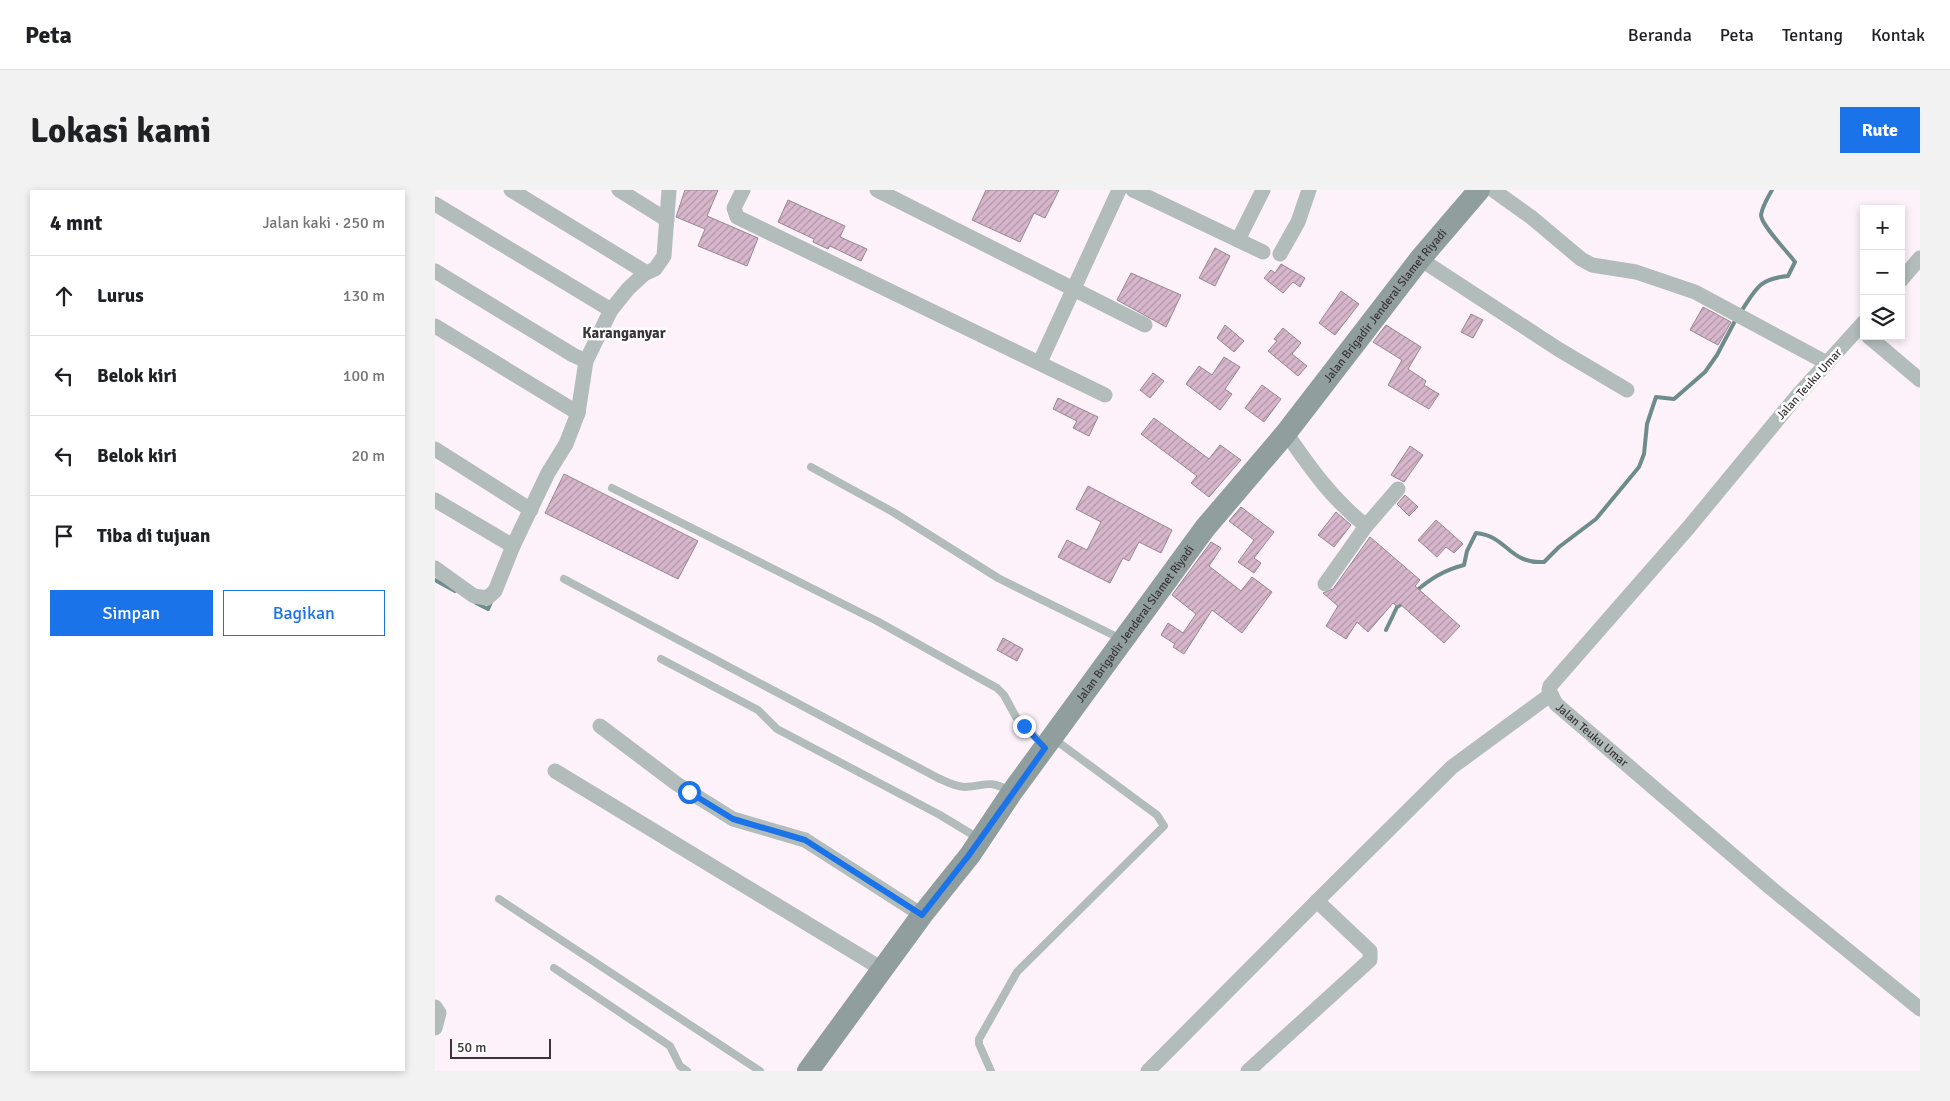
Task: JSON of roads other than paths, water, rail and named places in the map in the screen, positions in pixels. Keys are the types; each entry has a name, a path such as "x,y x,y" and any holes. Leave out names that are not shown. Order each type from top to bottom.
{"main road":[{"name":"Jalan Brigadir Jenderal Slamet Riyadi","path":"808,1071 980,839 1012,792 1205,528 1286,434 1419,259 1479,190"}],"street":[{"path":"511,190 642,270 644,274"},
{"path":"619,190 667,220"},
{"path":"435,568 474,596 487,598 495,591 513,546 548,473 566,444 578,413 587,361 611,310 628,289 644,274 655,269 664,256 669,190"},
{"path":"743,190 734,208 737,217 1105,395"},
{"path":"877,190 1145,325"},
{"path":"1040,362 1072,288 1119,190"},
{"path":"1133,190 1263,252"},
{"path":"1238,240 1263,190"},
{"path":"1280,254 1299,222 1309,190"},
{"path":"1493,190 1531,217 1592,266 1636,272 1695,292 1827,363"},
{"path":"435,204 611,310"},
{"path":"1905,275 1920,258"},
{"path":"1419,259 1557,349 1627,390"},
{"path":"435,271 573,355 587,361"},
{"path":"435,326 578,413"},
{"name":"Jalan Teuku Umar","path":"1860,333 1827,363 1797,396 1689,527 1550,686 1550,695 1555,704 1772,889 1920,1009"},
{"path":"1874,340 1920,380"},
{"path":"1286,434 1318,479 1342,507 1365,526"},
{"path":"435,450 531,510"},
{"path":"1325,584 1365,526 1398,489"},
{"path":"435,500 513,546"},
{"path":"1148,1071 1452,766 1550,695"},
{"path":"600,726 677,784 720,811 747,824 805,840 922,915"},
{"path":"555,771 882,969"},
{"path":"1248,1071 1370,960 1370,951 1317,900"},
{"path":"435,1007 439,1013 435,1028"}],"lane":[{"path":"811,467 893,512 999,578 1122,640"},
{"path":"612,488 877,621 997,688 1004,695 1016,717 1049,743 1157,815 1164,826 1017,972 979,1039 979,1044 991,1071"},
{"path":"564,579 938,778 955,786 965,787 992,783 1012,792"},
{"path":"661,659 758,710 777,729 931,810 980,839"},
{"path":"499,899 760,1071"},
{"path":"554,968 670,1046 675,1053 677,1062 687,1071"}],"waterway":[{"path":"1740,313 1758,287 1770,280 1788,276 1795,262 1770,232 1762,219 1761,215 1765,202 1772,190"},
{"path":"1415,592 1438,576 1464,565 1467,551 1476,533 1495,539 1523,559 1544,562 1559,547 1596,519 1639,467 1644,454 1647,424 1656,397 1674,399 1705,372 1717,355 1736,319"},
{"path":"435,580 455,591"},
{"path":"476,603 488,609 492,600"},
{"path":"1386,630 1397,607 1404,602"}],"district":[{"name":"Karanganyar","path":"624,333"}]}
